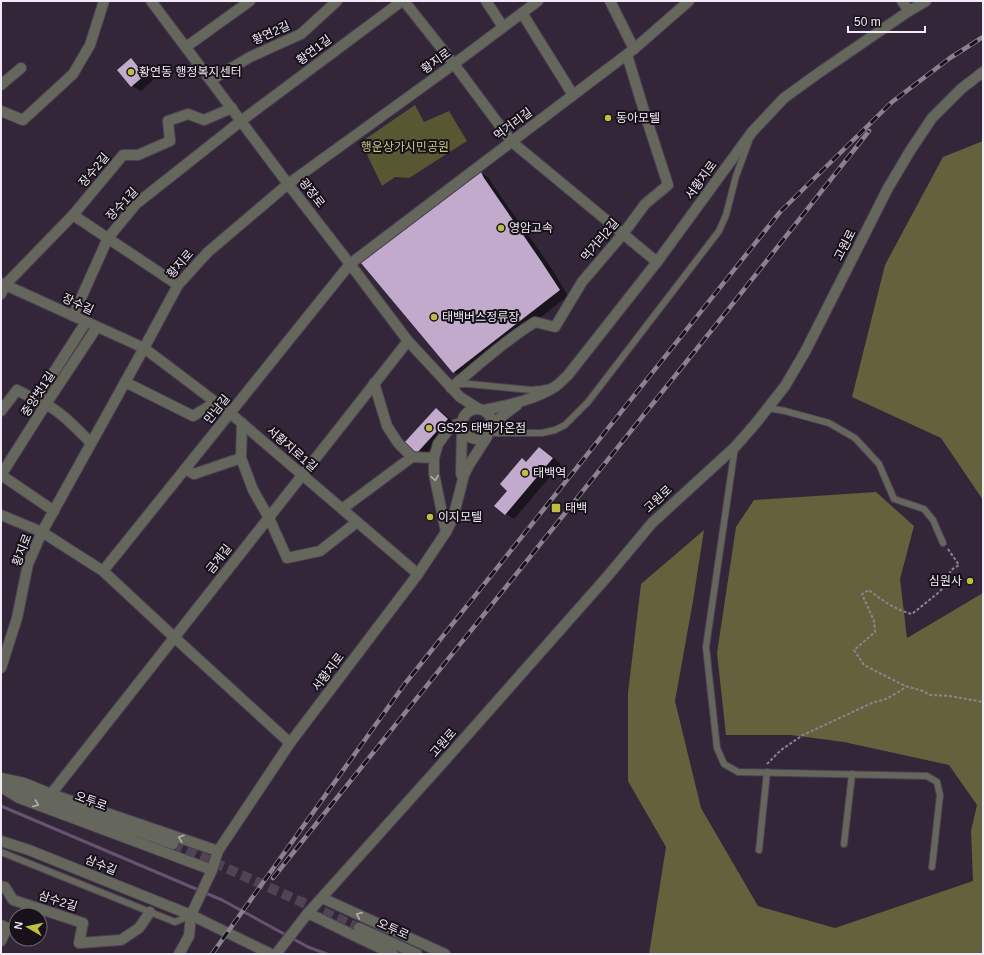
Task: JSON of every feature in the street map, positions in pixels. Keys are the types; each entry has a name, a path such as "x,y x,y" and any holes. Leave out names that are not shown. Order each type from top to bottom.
{"street":[{"path":"1,111 24,120 73,74 90,45 104,1"},
{"name":"광장로","path":"151,1 408,341 460,397 482,410"},
{"path":"186,48 250,1"},
{"name":"황연2길","path":"210,80 250,57 300,34 337,1"},
{"path":"403,1 454,64 512,142 657,262"},
{"name":"황연1길","path":"241,121 403,1"},
{"path":"486,1 504,28"},
{"name":"황지로","path":"1,668 17,618 28,564 42,532 178,285 208,252 288,184 504,28 538,1"},
{"path":"610,1 631,52"},
{"name":"먹거리길","path":"350,264 631,52 689,1"},
{"path":"902,1 909,11"},
{"name":"서황지로","path":"524,401 556,386 568,375 657,262 752,132 784,98 909,11 926,1"},
{"path":"522,13 573,95"},
{"name":"먹거리2길","path":"451,388 477,366 535,322 555,327 582,282 623,234 645,204 668,185 645,114 631,52"},
{"path":"1,85 21,68"},
{"name":"고원로","path":"276,954 307,915 450,756 606,578 652,522 735,447 768,408 785,386 805,352 888,188 910,151 932,118 961,89 983,72"},
{"name":"장수2길","path":"2,287 74,215 123,155 138,155 170,142 168,121 188,114 204,120 232,108"},
{"name":"장수1길","path":"73,316 108,238 136,204 241,121"},
{"path":"74,215 178,285"},
{"name":"만남길","path":"103,571 350,264"},
{"name":"장수길","path":"2,287 73,316 144,348"},
{"path":"36,400 86,322"},
{"name":"중앙벗1길","path":"54,511 1,475 97,327"},
{"name":"금계길","path":"51,794 408,341"},
{"name":"서황지로1길","path":"144,348 230,413 418,574"},
{"path":"125,382 193,416 216,402"},
{"path":"374,383 387,426 398,443 412,457"},
{"path":"1,411 17,390 46,404 64,418 91,444"},
{"path":"460,397 462,424 460,488"},
{"path":"488,435 477,440 468,437 464,433 462,424 465,415 474,409 482,410 524,401"},
{"path":"493,423 512,408 524,401"},
{"path":"460,488 468,465 492,428 493,423 491,418 488,413 482,410"},
{"path":"242,423 241,458 253,490 269,518 286,558 320,551 357,522"},
{"path":"446,532 434,474 434,458 438,444 450,429 457,424 462,424"},
{"path":"342,509 412,457 434,458"},
{"path":"185,469 194,474 241,458"},
{"name":"서황지로","path":"180,954 189,936 191,915 212,870 218,851 290,743 418,574 446,532 453,518 460,488"},
{"path":"1,515 42,532 103,571 174,638 290,743"},
{"path":"1,778 24,783 51,794 218,851"},
{"name":"오투로","path":"1,783 173,844"},
{"path":"1,787 19,798 212,870"},
{"name":"삼수길","path":"1,841 29,850 191,915 271,954"},
{"name":"삼수2길","path":"1,886 5,887 13,900 83,923 79,943 121,940 139,928 150,912"},
{"path":"322,898 445,954"},
{"path":"307,915 393,954"},
{"path":"1,925 7,928 1,941"},
{"name":"오투로","path":"359,928 417,954"}],"lane":[{"path":"488,435 542,433 555,430 565,425 588,402 719,231 726,216 736,176 752,132"},
{"path":"451,388 460,384 531,390 556,386"},
{"path":"768,408 785,411 829,424 855,438 879,464 894,499 924,509 933,520 943,543"},
{"path":"493,423 511,430 526,433"},
{"path":"735,447 706,648 717,748 724,764 738,772 927,776 937,782 940,795 932,867"},
{"path":"759,850 767,772"},
{"path":"844,844 852,774"},
{"path":"1,852 175,922 191,915"}],"path":[{"path":"943,543 959,565 951,570 944,587 912,614 904,612 879,598 869,590 862,594 874,621 875,632 854,650 864,665 905,686 923,691 930,695 950,696 983,702"},
{"path":"757,772 781,750 803,735 872,703 886,699 902,690 905,686"}],"green space":[{"name":"행운상가시민공원","path":"415,105 424,122 449,111 467,141 409,178 395,177 382,186 361,142"}],"shaded area":[{"path":"983,141 983,500 941,438 852,397 885,265 943,157"},
{"path":"876,492 914,526 900,579 907,638 983,593 983,954 649,954 666,847 628,781 628,693 641,584 704,530 675,701 701,808 758,906 835,928 973,881 971,831 977,805 949,765 844,742 791,735 726,735 717,653 736,527 754,500"}],"building":[{"name":"황연동 행정복지센터","path":"131,58 145,75 131,87 117,70"},
{"name":"태백버스정류장","path":"481,172 560,290 453,373 361,263"},
{"path":"436,408 448,419 416,454 404,443"},
{"name":"태백역","path":"539,447 553,458 505,515 494,506 507,491 500,484 522,458 526,462"}],"waterway":[{"path":"1,806 222,900 308,947 327,954"}],"tunnel":[{"path":"173,844 359,928"}],"railway":[{"path":"212,954 404,685 780,212 892,102 950,58 983,37"},
{"path":"273,878 723,316 869,131"}],"place":[{"name":"황연동 행정복지센터","path":"131,72"},
{"name":"동아모텔","path":"608,118"},
{"name":"영암고속","path":"501,228"},
{"name":"태백버스정류장","path":"434,317"},
{"name":"GS25 태백가온점","path":"429,428"},
{"name":"태백역","path":"525,473"},
{"name":"태백","path":"556,508"},
{"name":"이지모텔","path":"430,517"},
{"name":"심원사","path":"970,581"}]}
